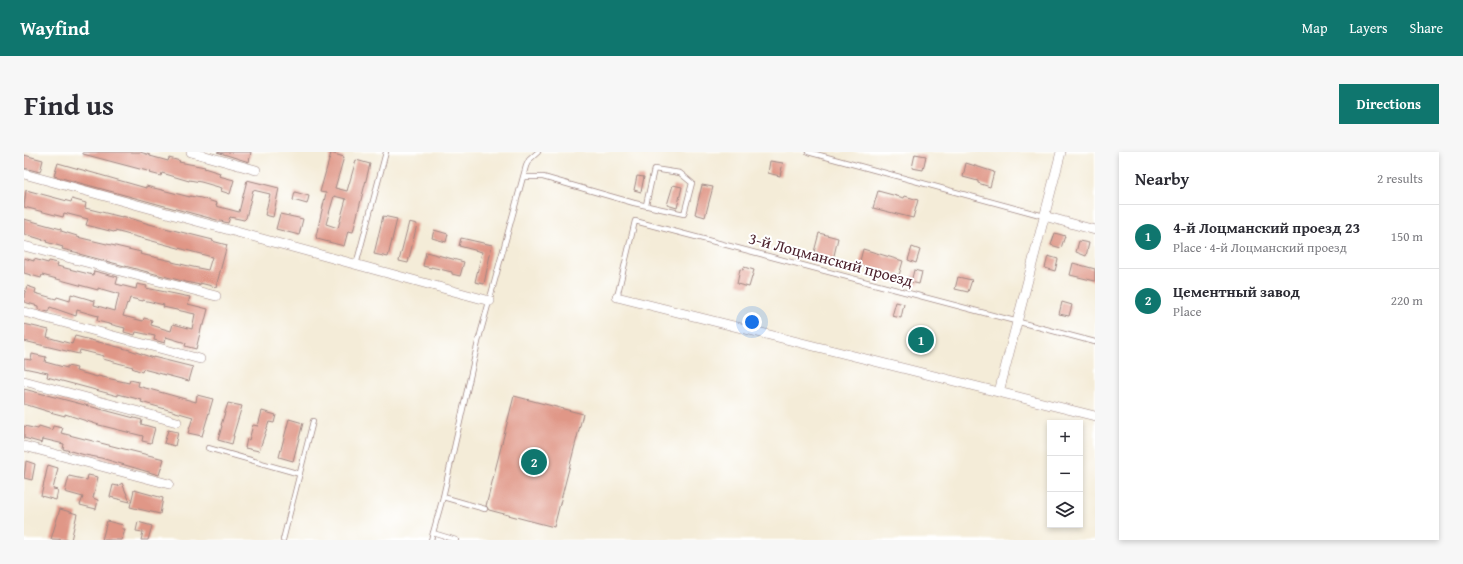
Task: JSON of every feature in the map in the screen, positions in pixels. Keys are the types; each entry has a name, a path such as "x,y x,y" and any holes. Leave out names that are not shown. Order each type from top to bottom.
{"street":[{"path":"191,152 256,170"},
{"path":"999,392 1061,152"},
{"path":"24,174 490,301"},
{"path":"1044,216 1095,230"},
{"path":"24,246 216,296"},
{"path":"617,297 1095,416"},
{"path":"24,312 200,359"},
{"path":"24,381 177,422"},
{"path":"24,446 169,484"}],"lane":[{"path":"356,265 386,152"},
{"path":"431,540 443,497 478,342 527,163 538,152"},
{"path":"808,152 1044,216"},
{"path":"524,177 544,177 646,205 684,214 692,183 680,173 654,169 646,205"},
{"name":"3-й Лоцманский проезд","path":"617,297 635,221 1095,342"},
{"path":"283,540 313,422"},
{"path":"208,448 300,474"},
{"path":"443,497 486,509"},
{"path":"433,533 456,540"}],"building":[{"path":"83,152 140,152 168,161 169,158 180,161 179,162 205,167 204,168 220,173 219,176 234,180 230,194 221,191 222,188 201,182 189,181 162,173 161,176 83,154"},
{"path":"217,152 251,152 249,162"},
{"path":"331,153 344,157 335,188 347,191 356,160 370,164 353,232 348,231 344,246 317,239 316,236 326,193 320,192","holes":["334,196 346,199 338,228 326,224"]},
{"path":"915,154 926,156 923,170 912,168"},
{"path":"24,155 43,160 40,172 24,168"},
{"path":"770,161 783,163 780,176 768,173"},
{"path":"58,163 146,188 146,186 190,197 201,198 217,203 216,206 239,212 247,180 279,188 273,217 265,215 270,194 253,190 246,218 244,220 230,217 228,223 54,176"},
{"path":"966,163 994,172 990,187 978,183 978,181 963,177"},
{"path":"637,176 644,177 641,192 634,190"},
{"path":"673,185 682,187 677,208 667,205"},
{"path":"702,185 713,187 705,217 695,214"},
{"path":"26,190 71,202 72,199 86,203 85,208 122,216 227,245 216,287 200,283 200,285 186,282 79,254 62,249 63,247 46,242 47,241 24,234 24,219 61,229 61,231 77,237 141,252 140,254 193,267 208,270 212,257 115,231 86,225 88,219 64,213 63,217 24,207"},
{"path":"878,191 918,200 913,218 873,208"},
{"path":"295,192 309,196 307,204 293,200"},
{"path":"280,214 303,219 299,235 276,229"},
{"path":"383,216 397,219 388,257 374,254"},
{"path":"409,222 417,224 408,263 399,261"},
{"path":"434,230 448,234 446,242 432,238"},
{"path":"819,233 838,238 833,260 821,257 821,254 814,252"},
{"path":"1055,233 1065,236 1061,248 1051,245"},
{"path":"461,238 492,245 484,284 475,282 482,252 459,246"},
{"path":"1079,241 1089,243 1086,256 1076,252"},
{"path":"912,247 920,250 916,263 908,260"},
{"path":"863,249 903,261 899,275 859,265"},
{"path":"426,252 464,262 460,276 452,274 452,272 423,266"},
{"path":"1048,256 1058,259 1055,271 1045,268"},
{"path":"24,258 48,263 49,261 58,263 57,266 93,275 94,271 118,277 116,284 136,289 137,284 147,286 146,288 190,297 188,304 208,309 196,349 185,346 186,343 166,337 165,343 154,340 155,336 136,332 135,335 124,332 125,328 97,321 98,316 77,310 76,316 50,307 48,312 38,309 38,306 24,302 24,295 27,286 36,289 35,293 56,299 57,297 70,301 71,294 95,301 94,305 115,311 119,294 42,275 41,278 24,273","holes":["130,298 164,305 163,307 195,314 192,329 173,324 171,331 151,325 152,320 144,318 143,321 123,316"]},
{"path":"1073,263 1095,269 1095,281 1070,275"},
{"path":"744,267 754,270 749,287 737,284 740,269 743,270"},
{"path":"914,270 922,272 919,284 911,282"},
{"path":"958,277 972,280 968,292 955,289"},
{"path":"896,302 904,304 901,318 892,316"},
{"path":"1062,302 1072,305 1069,316 1059,314"},
{"path":"24,324 49,330 47,337 72,344 75,336 130,350 153,358 193,367 189,381 143,369 142,372 132,368 133,367 103,359 104,356 80,350 79,354 24,341"},
{"path":"916,333 928,336 926,348 913,344"},
{"path":"32,354 46,357 45,362 67,368 67,366 77,368 76,371 97,377 129,383 130,380 139,382 138,386 196,402 197,395 213,399 202,436 188,433 193,417 141,402 142,400 118,394 118,396 47,377 48,373 24,368 24,359 31,360"},
{"path":"24,389 142,420 141,424 155,428 151,443 142,441 143,436 24,404"},
{"path":"514,396 583,414 554,527 489,510 486,506"},
{"path":"228,403 242,406 232,444 218,440"},
{"path":"262,411 276,415 274,423 269,422 259,451 245,448 253,425 258,426"},
{"path":"289,419 303,423 293,461 279,457"},
{"path":"24,426 38,429 39,426 52,430 53,426 63,428 61,433 164,459 159,475 101,458 63,449 64,444 43,439 42,443 24,438"},
{"path":"168,430 178,432 175,446 164,443"},
{"path":"26,461 35,464 32,480 24,478"},
{"path":"48,465 58,468 53,489 58,490 56,500 41,496"},
{"path":"88,475 98,477 93,498 98,500 96,509 80,505 83,497 65,492 69,476 87,480"},
{"path":"122,483 130,502 110,497 113,485 118,486"},
{"path":"134,490 163,498 160,514 130,507"},
{"path":"60,509 77,514 71,540 51,539"},
{"path":"107,521 123,525 122,529 125,529 122,540 102,540"},
{"path":"138,522 152,526 148,540 141,540 143,532 136,531"}],"place":[{"name":"4-й Лоцманский проезд 23","path":"921,340"},
{"name":"Цементный завод","path":"534,462"}]}
